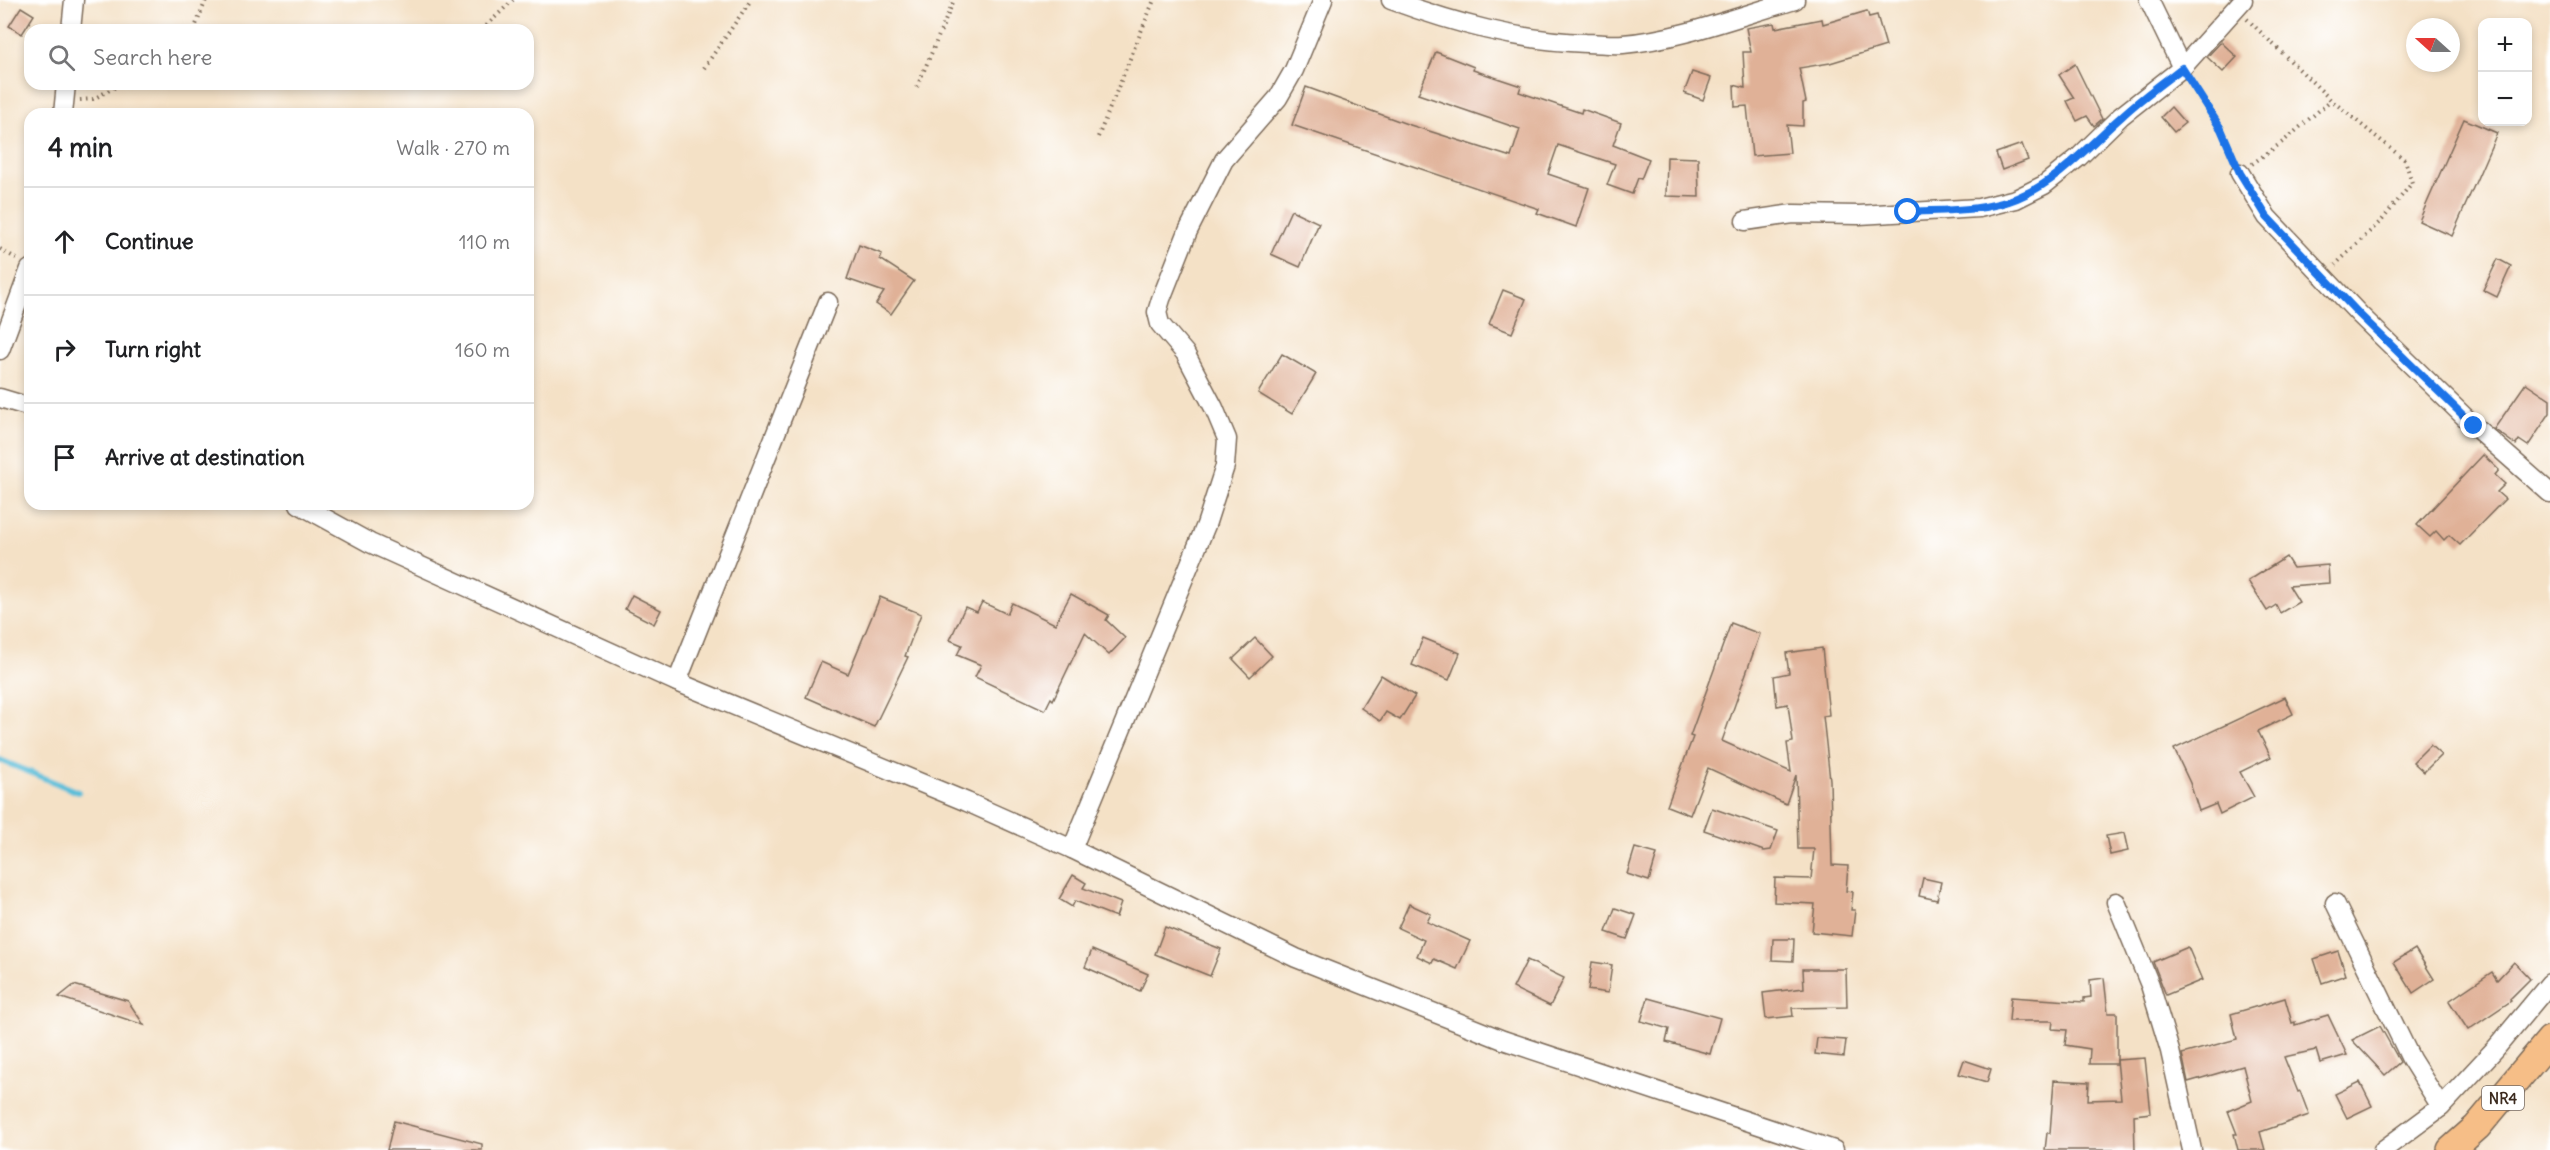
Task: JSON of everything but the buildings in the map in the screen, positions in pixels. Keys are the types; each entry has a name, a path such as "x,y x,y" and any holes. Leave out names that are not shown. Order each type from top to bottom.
{"highway":[{"name":"NR4","path":"2451,1150 2477,1127 2550,1040"}],"street":[{"path":"72,24 74,0"},
{"path":"1072,849 1206,525 1225,465 1227,439 1214,408 1185,353 1160,324 1157,312 1188,231 1224,159 1278,98 1294,70 1323,0"},
{"path":"1391,0 1447,20 1506,34 1557,42 1622,44 1678,34 1795,0"},
{"path":"2149,0 2182,68"},
{"path":"1745,221 1793,214 1859,214 1979,208 2016,199 2044,185 2079,157 2121,116 2182,68 2240,3"},
{"path":"64,108 66,90"},
{"path":"2240,173 2267,217 2324,276 2431,385 2550,492"},
{"path":"0,350 24,285"},
{"path":"677,682 828,302"},
{"path":"0,398 24,405"},
{"path":"309,510 370,543 677,682 967,802 1072,849 1296,958 1481,1032 1834,1150"},
{"path":"2116,902 2150,986 2170,1051 2192,1150"},
{"path":"2335,903 2411,1059 2441,1107"},
{"path":"2383,1150 2441,1107 2496,1048 2550,983"}],"path":[{"path":"196,24 206,0"},
{"path":"488,24 513,0"},
{"path":"704,68 751,0"},
{"path":"917,87 954,0"},
{"path":"1098,137 1154,0"},
{"path":"2240,3 2257,29 2331,100 2405,159 2412,183 2383,219 2324,276"},
{"path":"2182,68 2221,129 2240,173 2284,141 2331,100"},
{"path":"64,108 93,99 110,90"}],"waterway":[{"path":"0,760 78,792"}],"route":[{"path":"1908,212 1979,208 2016,199 2044,185 2079,157 2121,116 2182,68 2221,129 2240,173 2267,217 2360,315 2474,426"}]}
